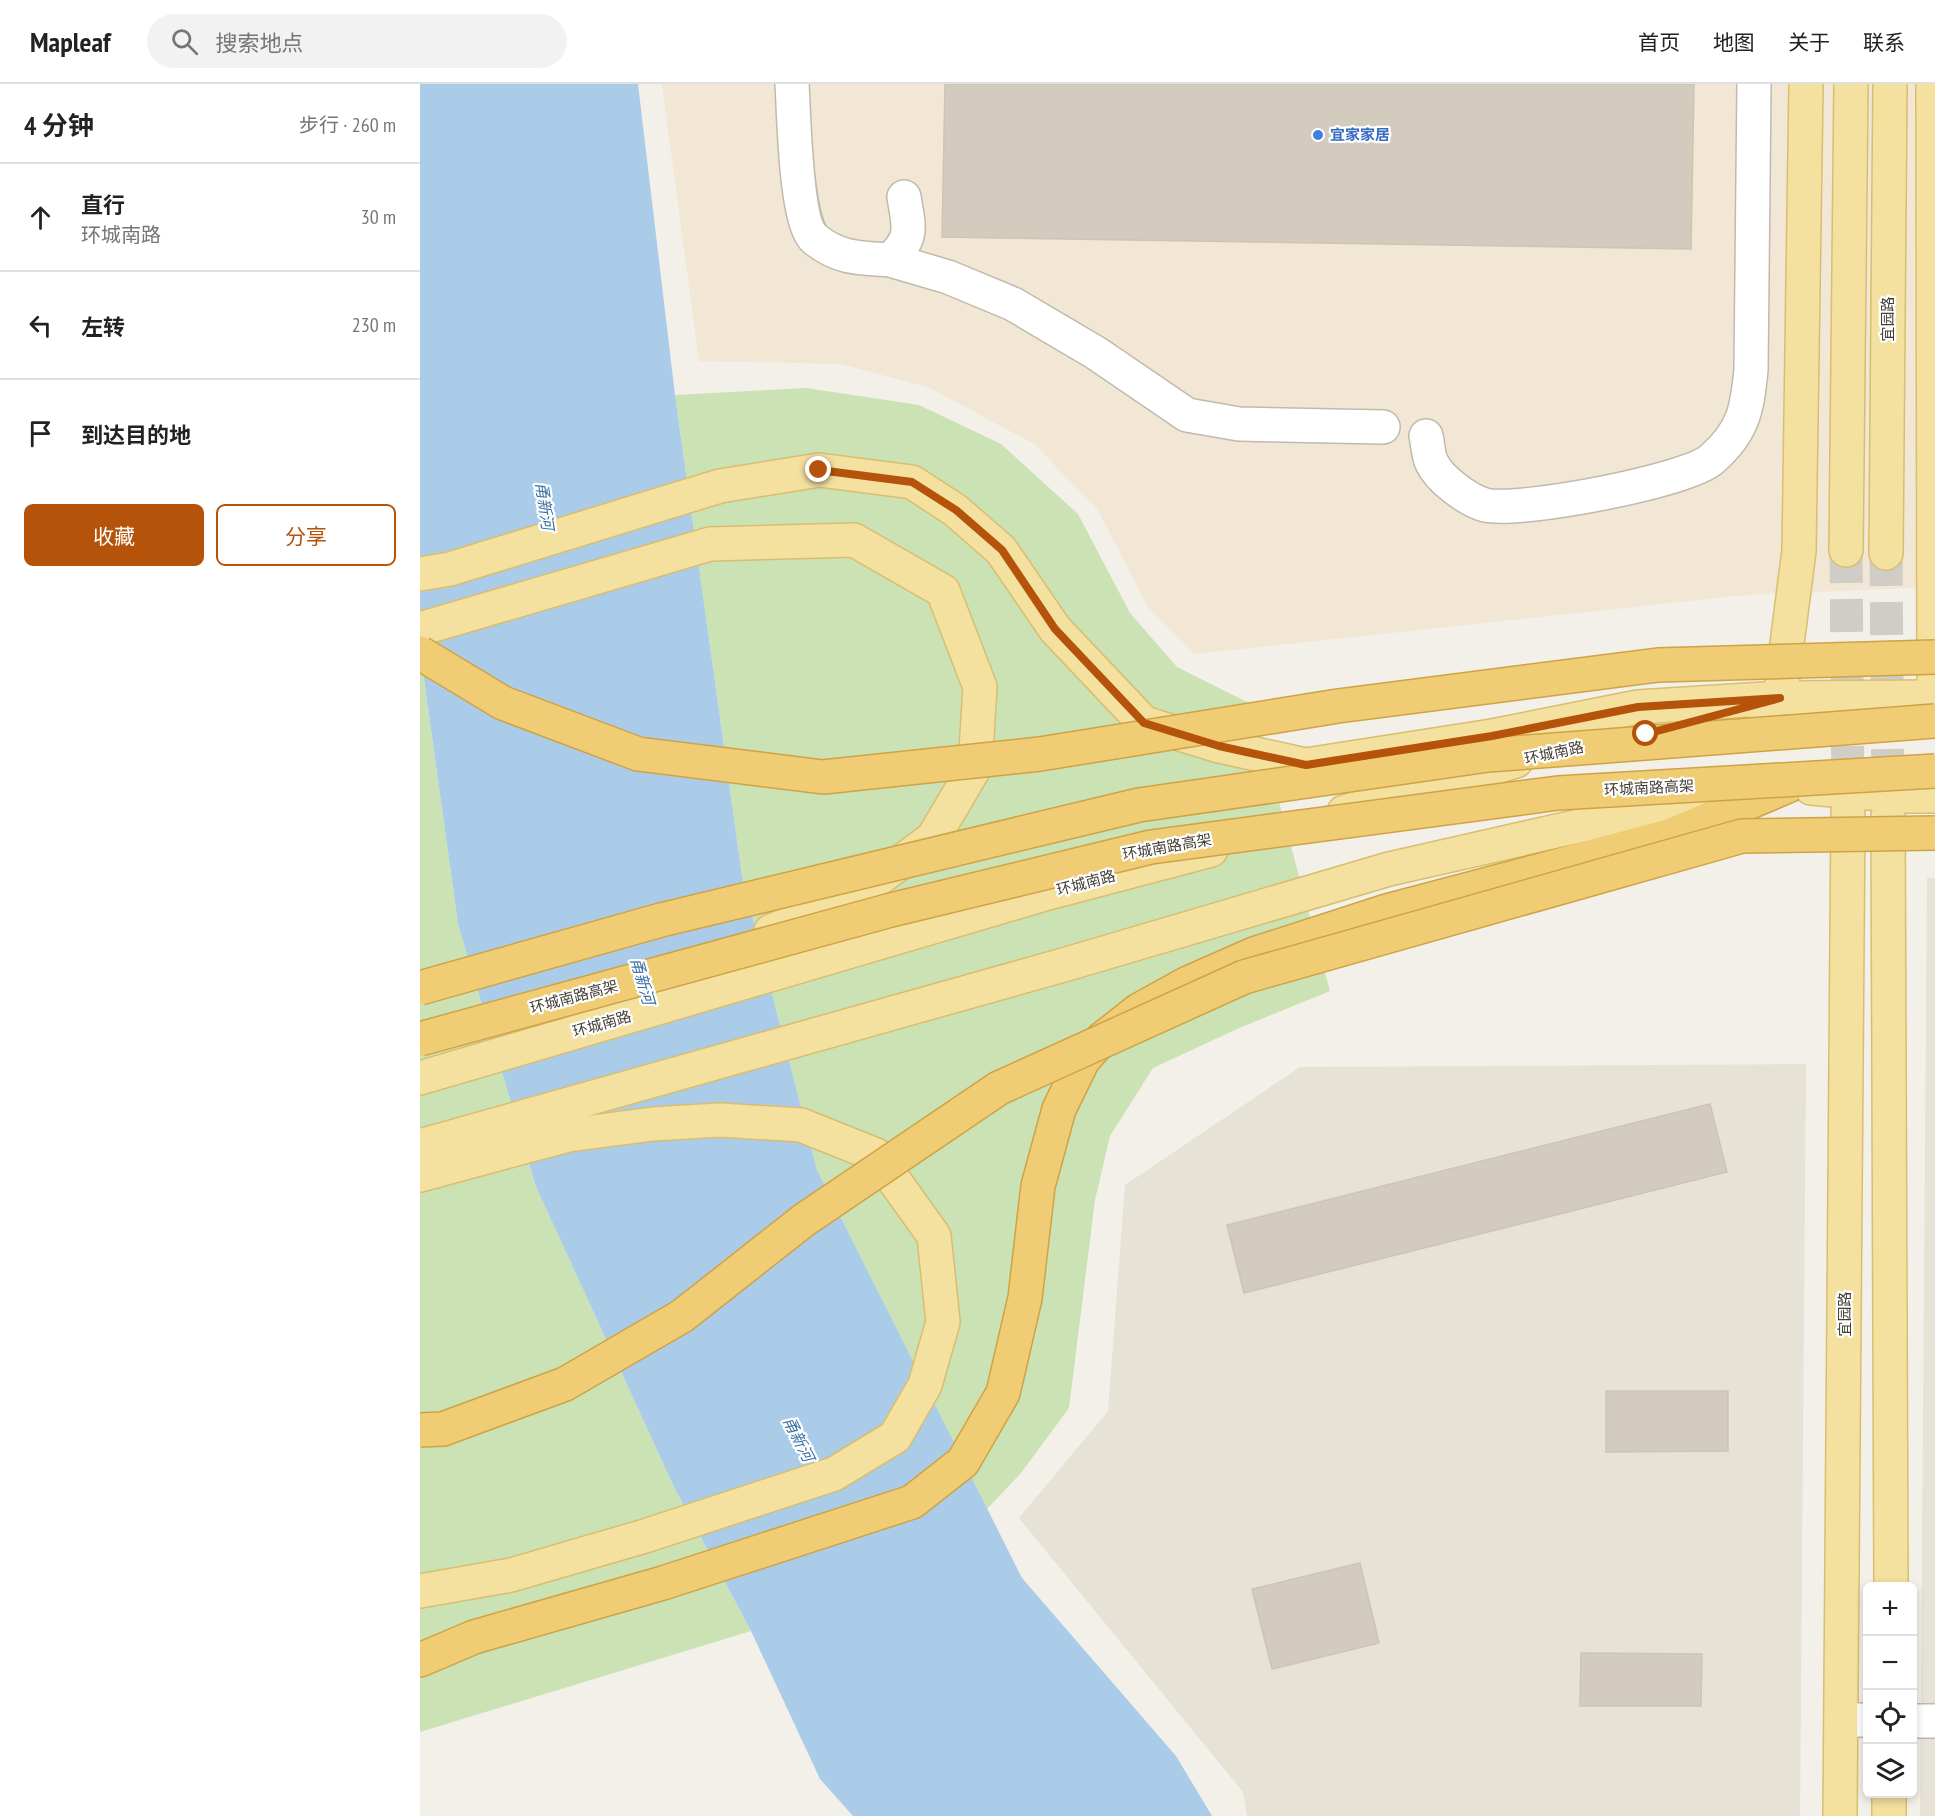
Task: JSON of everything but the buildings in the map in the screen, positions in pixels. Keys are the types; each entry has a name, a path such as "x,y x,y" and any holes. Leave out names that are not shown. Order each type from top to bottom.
{"highway":[{"path":"420,653 503,703 638,754 823,777 1040,754 1338,705 1658,665 1935,657"},
{"path":"420,988 661,920 1139,805 1488,755 1935,721"},
{"name":"环城南路高架","path":"420,1041 891,910 1151,847 1558,793 1935,771"},
{"path":"420,1660 474,1637 663,1583 912,1502 963,1462 1003,1393 1025,1298 1038,1186 1059,1109 1083,1060 1102,1039 1139,1010 1188,983 1254,954 1387,911 1547,866 1669,836 1788,786"},
{"path":"420,1430 443,1429 565,1384 682,1316 804,1220 999,1088 1244,977 1742,836 1935,833"}],"main road":[{"path":"420,574 450,569 720,486 819,470 912,482 956,510 1002,550 1055,629 1144,723 1219,746 1306,765 1492,736 1638,707 1780,698 1799,551 1806,84"},
{"path":"1846,550 1851,84"},
{"name":"宜园路","path":"1886,553 1890,84"},
{"path":"1933,84 1935,697"},
{"path":"420,629 710,544 854,540 943,591 980,687 975,767 933,838 853,898 754,938 420,1041"},
{"name":"环城南路","path":"420,1078 1048,893 1248,841 1513,762 1646,734 1780,698 1935,697"},
{"path":"420,1146 1067,964 1389,869 1654,809 1788,786 1904,796 1935,796"},
{"name":"宜园路","path":"1840,1816 1855,1720 1848,812"},
{"path":"1888,816 1891,1582"},
{"path":"420,1061 782,972"},
{"path":"420,1175 568,1135 653,1124 720,1120 801,1125 876,1155 934,1236 943,1322 925,1385 895,1437 834,1474 645,1536 511,1575 420,1591"},
{"path":"1889,1798 1889,1816"}],"street":[{"path":"792,84 801,212 814,239 847,258 890,260 948,277 1013,304 1096,353 1187,415 1239,424 1383,427"},
{"path":"1426,436 1432,463 1459,490 1485,505 1521,507 1579,497 1689,471 1710,461 1730,441 1746,412 1751,370 1754,84"},
{"path":"890,260 906,245 909,227 904,197"},
{"path":"1917,1721 1935,1722"}],"shaded area":[{"path":"662,84 1935,84 1935,587 1745,595 1195,654 1147,606 1098,510 1034,444 930,388 841,364 699,361"},
{"path":"1927,878 1935,878 1935,1816 1920,1816"},
{"path":"1806,1064 1800,1816 1247,1816 1243,1792 1019,1518 1108,1411 1125,1185 1300,1067"}],"green space":[{"path":"806,388 919,405 1001,444 1078,514 1130,613 1177,667 1253,705 1330,991 1237,1029 1153,1068 1110,1136 1095,1200 1069,1408 1021,1473 987,1509 817,1170 742,876 675,395"},
{"path":"420,650 458,924 536,1187 674,1487 751,1631 420,1732"}],"water":[{"name":"甬新河","path":"420,84 638,84 675,395 742,876 817,1170 1022,1578 1176,1756 1212,1816 853,1816 820,1779 751,1631 674,1487 536,1187 458,924 420,650"}],"tunnel":[{"path":"1846,550 1848,804"},
{"path":"1886,553 1888,803"}],"place":[{"name":"宜家家居","path":"1318,135"}],"route":[{"path":"819,470 912,482 956,510 1002,550 1055,629 1144,723 1219,746 1306,765 1492,736 1638,707 1780,698 1646,734"}]}
